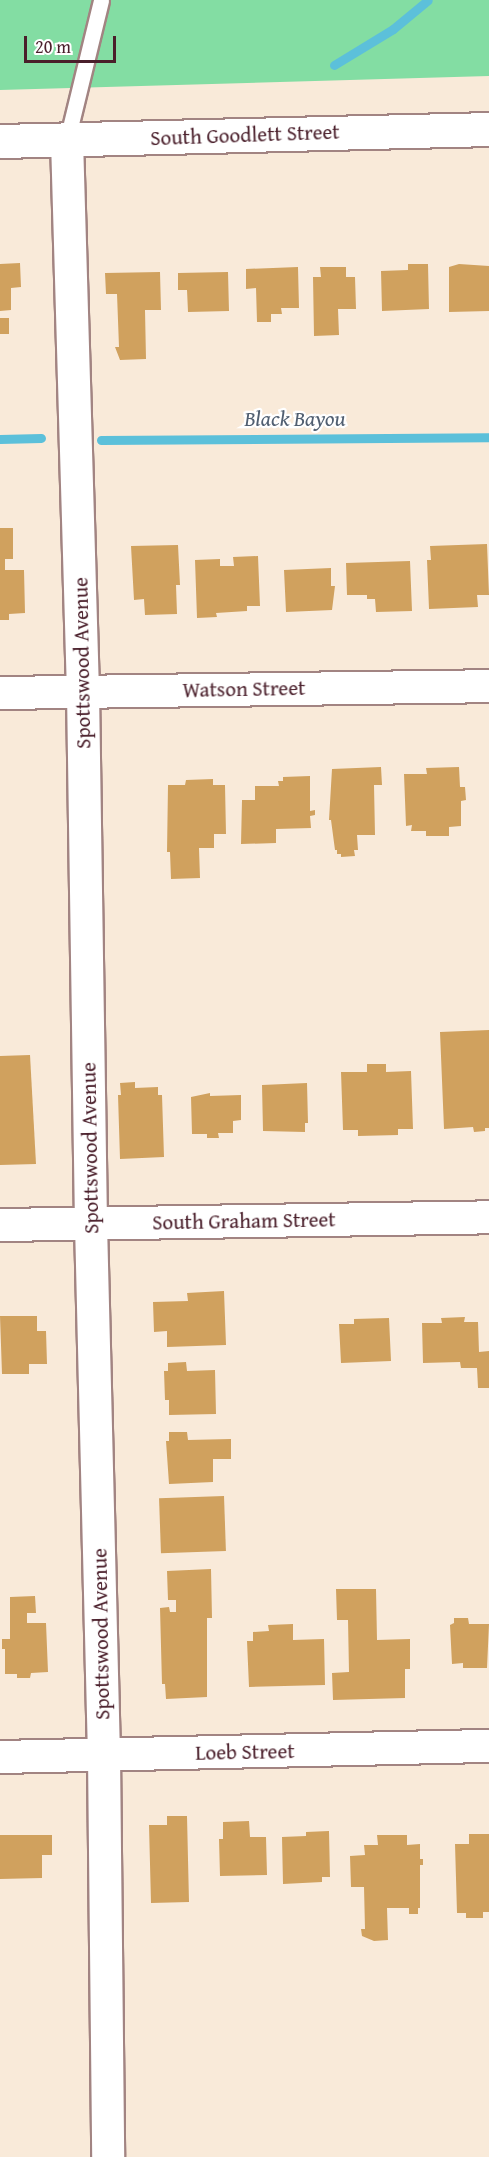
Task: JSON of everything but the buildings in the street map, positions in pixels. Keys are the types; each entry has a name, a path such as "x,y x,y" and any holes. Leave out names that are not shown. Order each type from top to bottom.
{"main road":[{"name":"South Goodlett Street","path":"0,141 489,129"}],"street":[{"name":"Spottswood Avenue","path":"67,140 83,691 91,1224 104,1755 108,2157"},
{"name":"Watson Street","path":"0,693 489,686"},
{"name":"South Graham Street","path":"0,1225 489,1217"},
{"name":"Loeb Street","path":"0,1757 489,1746"}],"lane":[{"path":"67,140 101,0"}],"green space":[{"path":"0,0 489,0 489,76 0,90"}],"waterway":[{"path":"334,65 393,29 428,0"},
{"name":"Black Bayou","path":"101,440 489,437"},
{"name":"Black Bayou","path":"0,439 41,438"}]}
